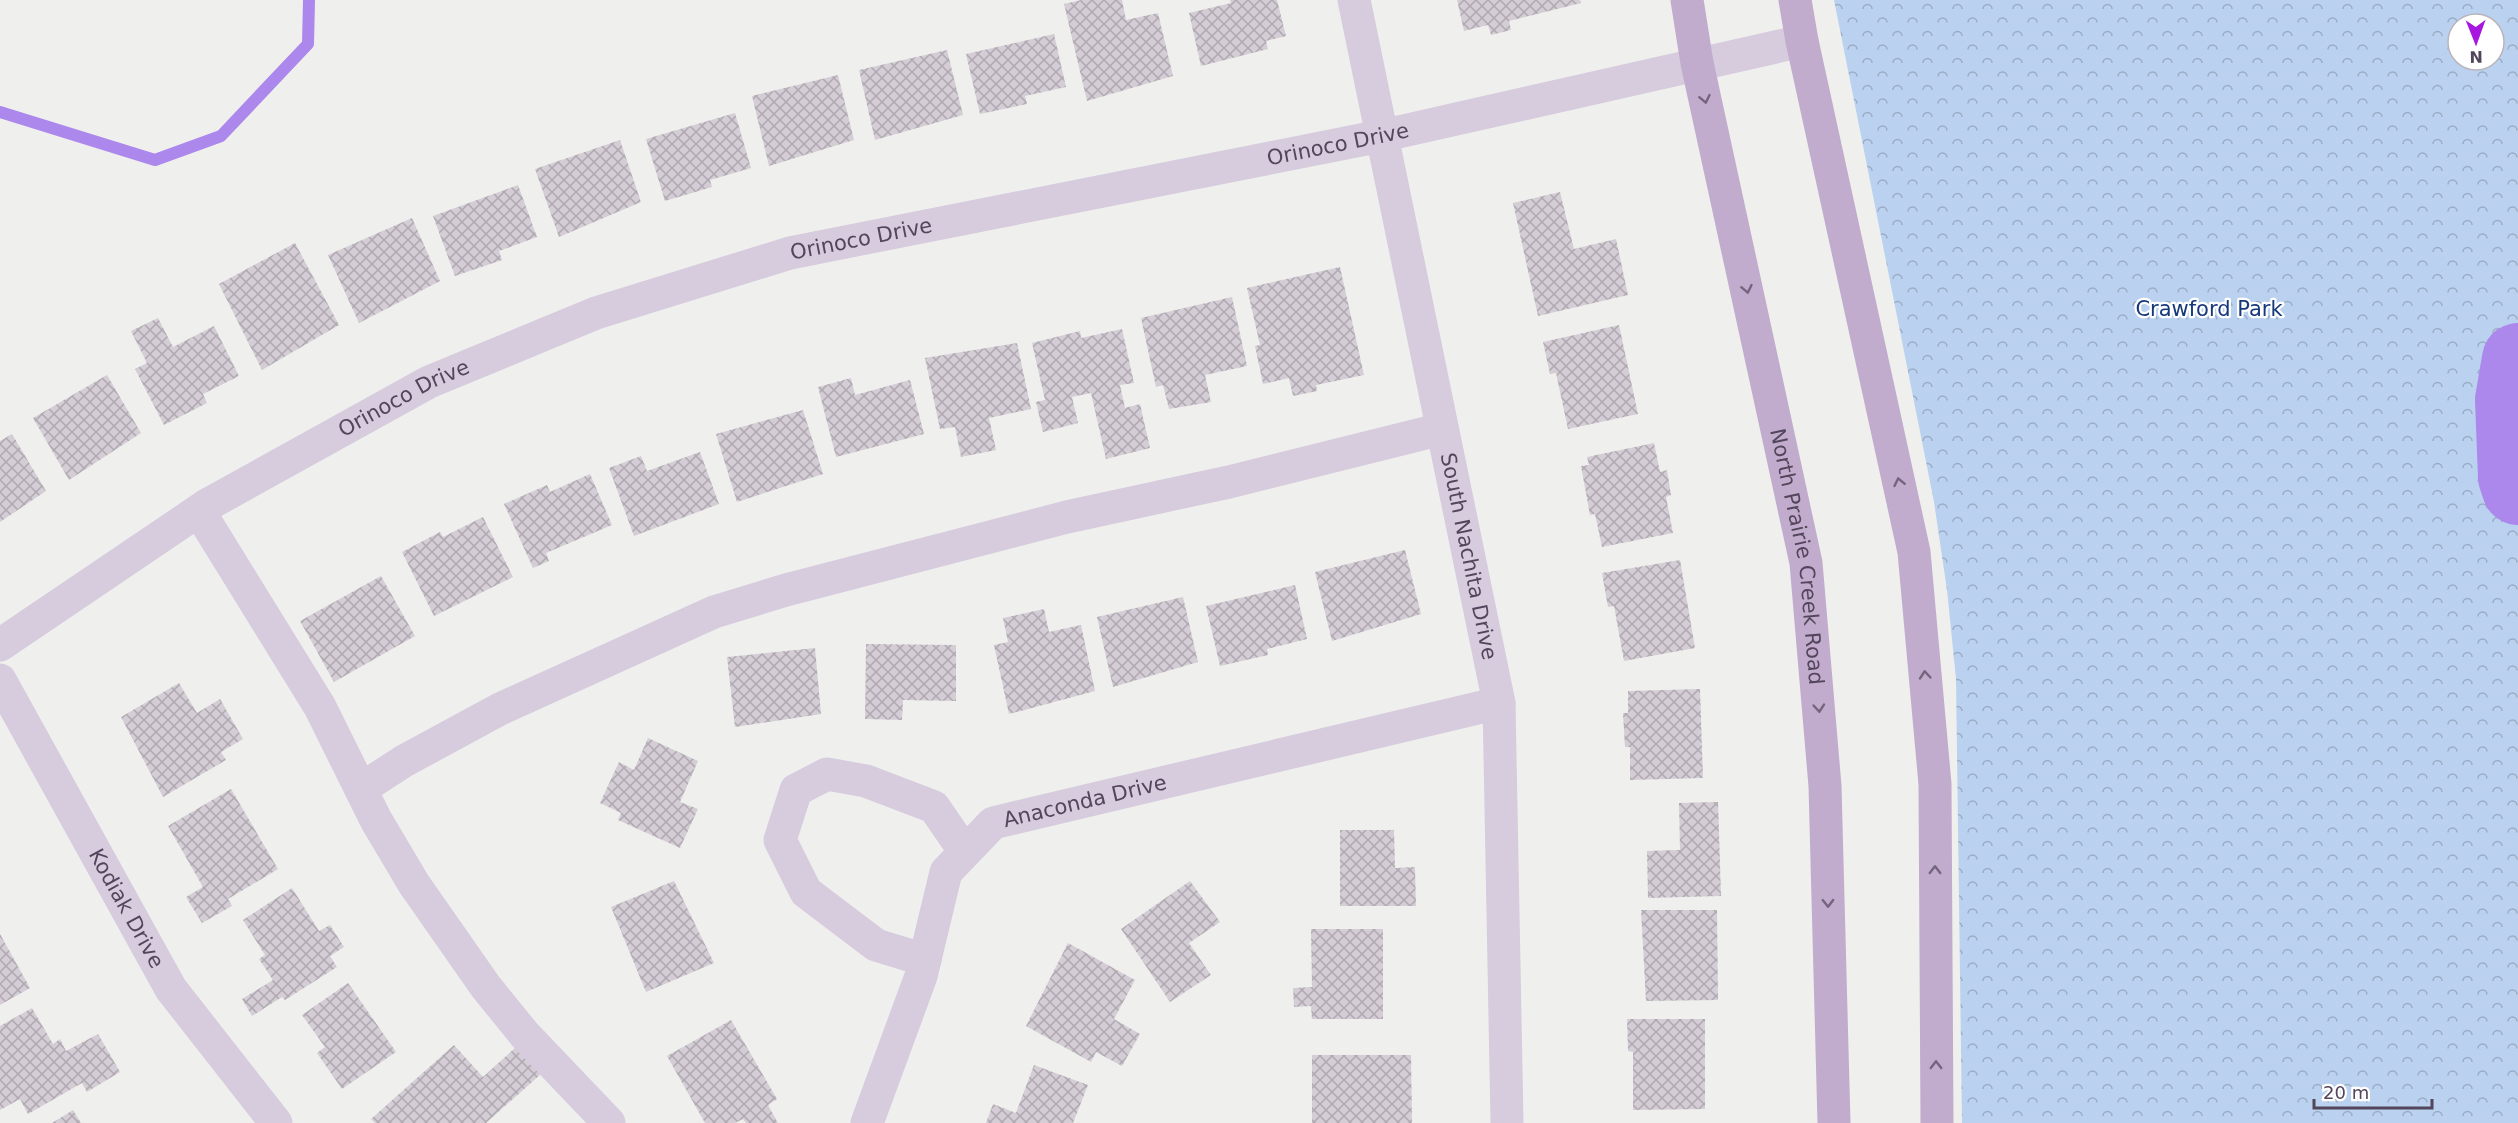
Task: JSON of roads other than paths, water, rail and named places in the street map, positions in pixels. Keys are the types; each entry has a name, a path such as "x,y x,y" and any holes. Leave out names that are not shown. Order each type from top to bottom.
{"main road":[{"name":"North Prairie Creek Road","path":"1687,0 1697,63 1806,563 1825,786 1834,1123"},
{"path":"1795,0 1914,552 1935,784 1937,1123"}],"street":[{"name":"South Nachita Drive","path":"1354,0 1499,702 1507,1123"},
{"name":"Orinoco Drive","path":"0,645 199,511 429,382 596,314 790,253 1382,136 1802,41"},
{"path":"361,789 404,761 500,709 714,612 808,584 1067,517 1229,482 1442,429"},
{"path":"199,511 320,707 376,820 414,884 486,987 525,1035 609,1123"},
{"name":"Kodiak Drive","path":"0,680 171,989 276,1123"},
{"name":"Anaconda Drive","path":"867,1123 921,976 946,872 993,823 1499,702"},
{"path":"925,960 876,945 806,892 780,840 796,790 827,774 866,782 934,807 965,852"}],"waterway":[{"path":"0,112 155,160 221,136 308,44 309,0"},
{"path":"2518,359 2511,400 2514,477 2518,489"}],"park label":[{"name":"Crawford Park","path":"2209,309"}]}
